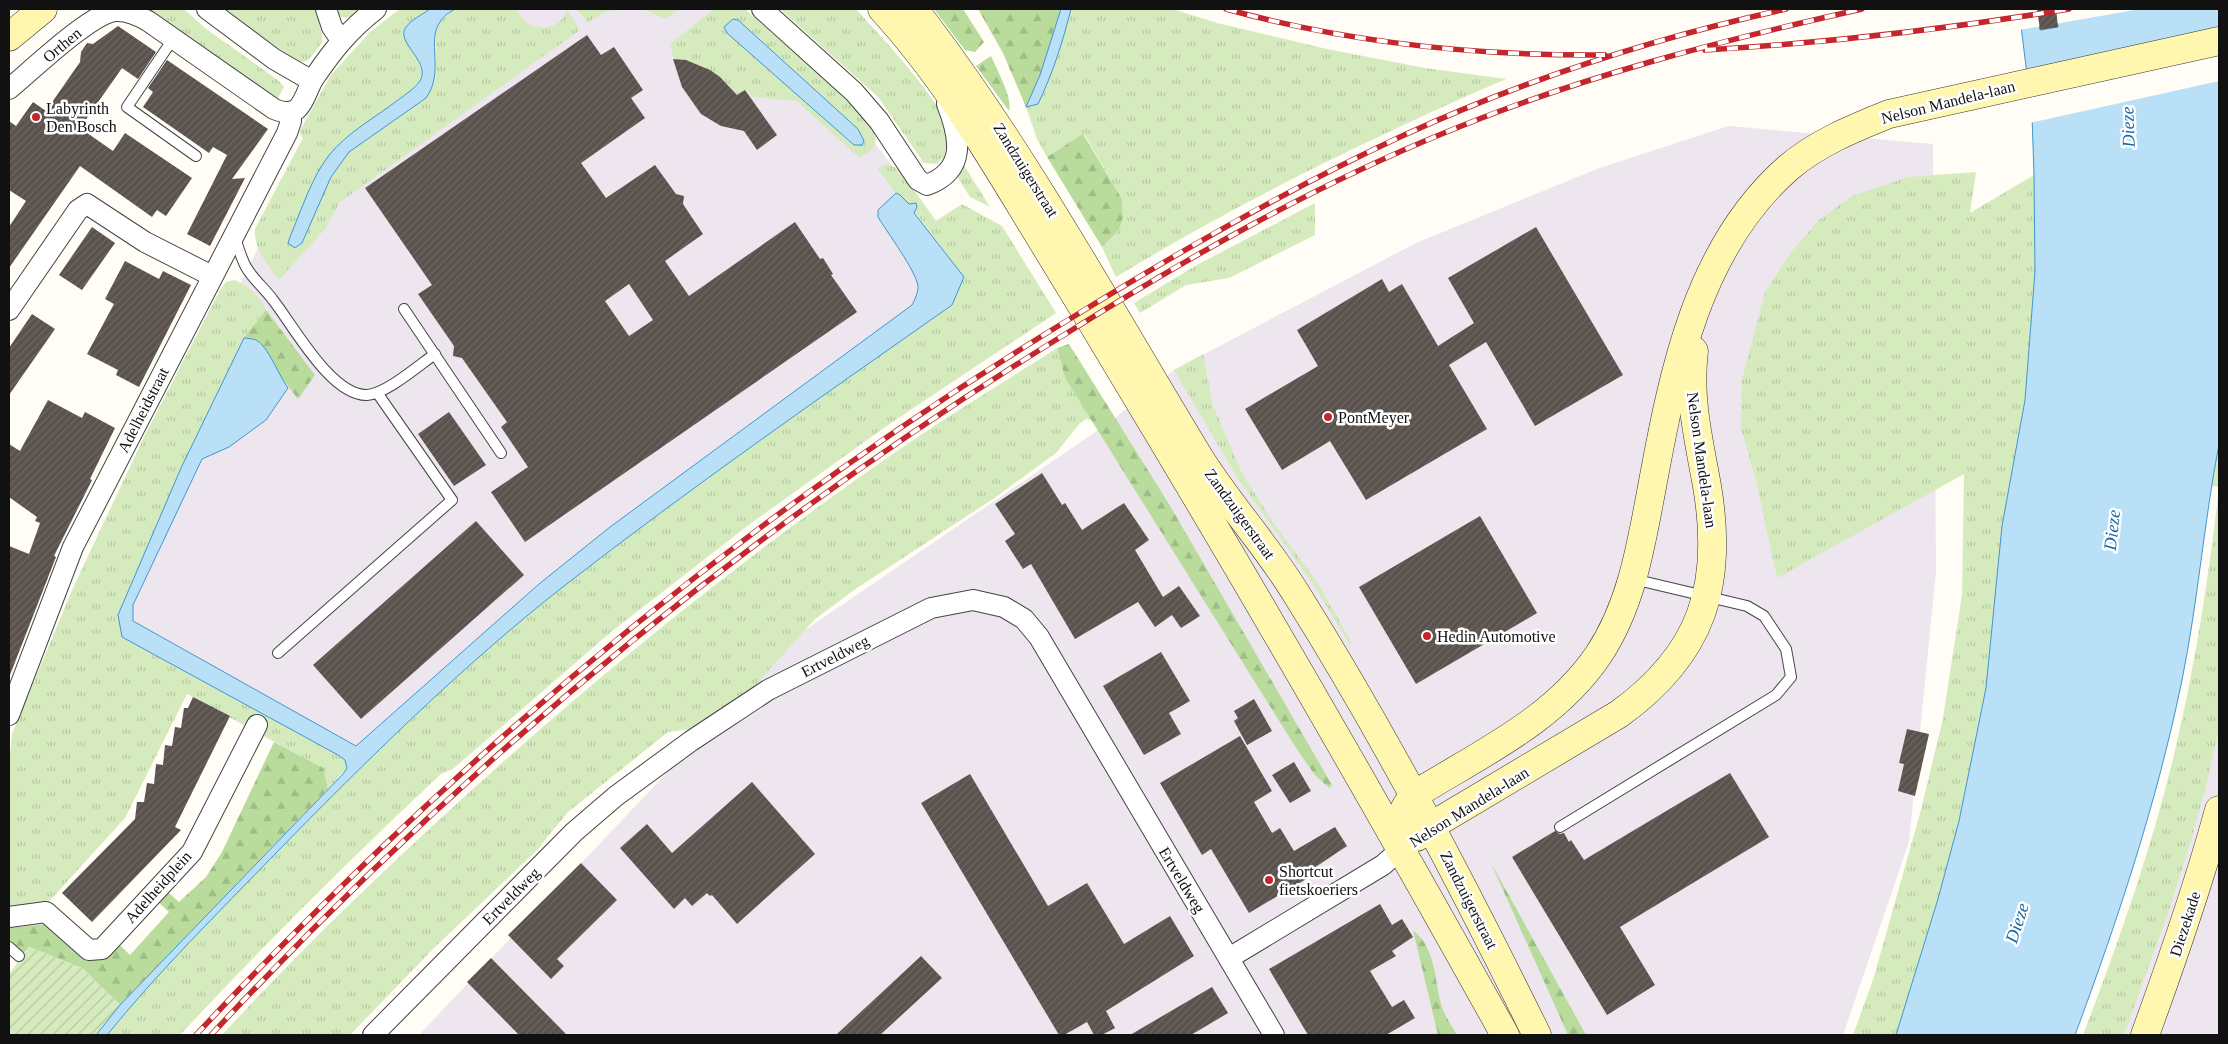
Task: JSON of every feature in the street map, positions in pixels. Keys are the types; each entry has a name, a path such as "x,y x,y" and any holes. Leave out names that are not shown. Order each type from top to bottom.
{"main road":[{"path":"9,36 43,9"},
{"name":"Zandzuigerstraat","path":"882,9 936,73 995,163 1160,436 1400,850 1504,1035"},
{"name":"Zandzuigerstraat","path":"914,9 954,61 1013,148 1095,281 1201,460 1296,592 1414,794 1537,1035"},
{"name":"Nelson Mandela-laan","path":"1400,850 1399,824 1401,815 1414,794 1546,713 1564,696 1599,655 1625,606 1633,578 1669,402 1680,359 1713,266 1734,228 1759,196 1806,155 1847,132 1889,114 2219,42"},
{"name":"Nelson Mandela-laan","path":"1400,850 1431,826 1596,729 1641,698 1668,673 1689,642 1707,597 1713,541 1711,512 1692,395 1692,367 1700,303"},
{"name":"Diezekade","path":"2145,1035 2181,937 2204,866 2219,810"}],"street":[{"path":"207,9 274,59 312,81"},
{"path":"326,9 332,27 341,40"},
{"path":"290,112 297,109 312,81 341,40 376,9"},
{"path":"762,9 854,92 878,121 918,180 927,185 945,176 950,170 955,159 958,141 956,127 936,73"},
{"name":"Orthen","path":"9,89 80,30 103,14 126,11 138,15 274,109 281,112 290,112"},
{"name":"Adelheidstraat","path":"9,715 73,548 287,133 291,121 290,112"},
{"path":"9,310 78,210 87,204 145,242 212,276"},
{"name":"Ertveldweg","path":"374,1035 574,832 616,796 691,741 768,690 931,608 973,600 1004,608 1024,619 1039,638 1274,1035"},
{"name":"Adelheidplein","path":"9,917 46,912 89,950 102,949 192,852 257,725"},
{"path":"1229,958 1383,865 1400,850"}],"lane":[{"path":"173,39 127,107 196,156"},
{"path":"234,234 246,267 272,298 324,370 350,391 364,395 378,394 434,354"},
{"path":"404,309 501,453"},
{"path":"278,652 452,500 378,394"},
{"path":"1560,827 1776,695 1791,677 1786,649 1764,616 1747,606 1633,578"},
{"path":"9,947 19,956"}],"shaded area":[{"path":"430,9 731,9 871,138 973,273 337,774 70,627 309,145"},
{"path":"1728,126 1933,144 1936,571 1909,842 1843,1035 419,1035 795,637 1110,422 1174,370 1416,243 1597,169"},
{"path":"2219,702 2219,1035 2093,1035"}],"green space":[{"path":"140,9 184,9 205,28 279,81 284,87 278,98 272,99"},
{"path":"222,9 316,9 322,32 322,42 307,61 298,62"},
{"path":"334,9 361,9 350,17 343,18"},
{"path":"400,9 430,9 410,24 414,52 422,72 420,80 409,92 343,141 330,154 320,171 290,237 288,243 296,248 302,243 331,177 349,152 426,98 436,80 436,32 440,21 455,9 517,9 528,23 542,28 556,24 567,10 580,30 340,202 325,229 279,280 259,250 255,229 303,138 299,132 331,75 370,32"},
{"path":"577,9 616,9 601,14 587,23"},
{"path":"642,9 679,9 666,19"},
{"path":"714,9 745,9 856,109 869,124 875,135 874,147 859,158 797,101 752,97 747,89 737,95 724,81 709,70 692,63 674,59 670,44","holes":["733,19 738,20 858,129 858,146 854,145 727,33 724,27"]},
{"path":"780,9 856,9 922,85 943,117 948,129 944,160 941,159 937,164 924,163 878,97"},
{"path":"934,9 963,9 984,42 975,52 965,50"},
{"path":"978,9 1061,9 1040,75 1026,107 1003,53"},
{"path":"1071,9 1173,9 1217,23 1327,49 1425,68 1506,79 1308,171 1211,222 1116,277 1102,247 1119,230 1123,217 1122,199 1084,134 1047,157 1037,139 1026,107 1038,104 1057,57"},
{"path":"991,56 1009,99 1009,111 976,66"},
{"path":"1083,134 1122,199 1123,217 1119,230 1102,247 1047,157"},
{"path":"962,162 990,207 970,197 958,178"},
{"path":"888,164 900,170 936,221 962,204 1002,226 1056,313 885,427 746,527 611,632 453,769 441,774 308,902 180,1035 107,1035 147,988 232,898 380,749 488,649 564,586 659,514 952,305 964,277 909,204 896,193 877,168"},
{"path":"1976,172 1970,213 2034,175 2035,271 2025,400 2002,526 1986,688 1959,821 1938,899 1896,1035 1853,1035 1873,980 1921,810 1943,718 1962,595 1964,474 1777,578 1756,480 1741,429 1742,379 1765,292 1792,251 1819,220 1852,196 1908,177"},
{"path":"1315,203 1315,235 1229,278 1186,285 1140,313 1134,303 1195,266"},
{"path":"235,280 253,292 266,310 244,338 181,468 118,615 122,637 338,755 345,760 347,768 328,789 322,768 187,694 125,818 44,907 9,908 9,766 12,734 73,588 145,435 220,290 226,282"},
{"path":"266,310 315,375 298,399 278,373 267,351 244,338"},
{"path":"1069,344 1169,504 1332,785 1329,788 1314,774 1293,743 1065,378 1057,348"},
{"path":"1057,348 1065,378 1092,420 1086,419 1079,424 1056,453 996,497 857,588 815,619 751,690 691,729 668,732 568,812 537,850 433,949 350,1035 222,1035 301,952 383,872 493,771 604,674 777,537 936,424"},
{"path":"1203,354 1213,405 1240,469 1272,521 1317,582 1352,643 1349,644 1315,587 1235,474 1174,370"},
{"path":"2219,444 2219,487 2211,486"},
{"path":"2219,488 2219,728 2205,791 2169,910 2124,1035 2083,1035 2146,856 2167,783 2196,650"},
{"path":"274,742 323,768 328,789 120,1005 82,968 29,947 24,953 9,943 9,928 46,924 77,950 119,944 130,955 169,912 158,902 168,892 179,902 206,877 222,852"},
{"path":"1490,861 1586,1035 1568,1035"},
{"path":"1413,930 1421,938 1430,955 1442,1008 1457,1035 1438,1035"},
{"path":"29,947 82,968 120,1005 96,1035 9,1035 9,974"}],"water":[{"path":"430,9 455,9 443,18 436,30 434,78 426,98 349,152 331,177 302,243 295,248 288,243 290,237 312,183 330,154 353,132 411,90 421,79 420,65 405,39 404,33 406,27 411,22"},
{"path":"1061,9 1071,9 1053,69 1038,104 1026,107 1040,75"},
{"name":"Dieze","path":"2019,9 2037,9 2040,30 2058,27 2056,9 2219,9 2219,444 2188,650 2172,726 2135,860 2075,1035 1896,1035 1938,899 1959,821 1986,688 2002,526 2025,400 2035,271 2034,175 2032,116"},
{"path":"733,19 738,20 858,129 864,141 862,145 854,145 727,33 724,27"},
{"path":"896,193 909,204 916,203 917,207 914,213 964,277 952,305 659,514 564,586 488,649 415,715 310,819 168,965 107,1035 96,1035 120,1005 347,768 345,760 338,755 122,637 118,615 181,468 244,338 256,340 265,348 288,388 266,420 229,447 202,459 133,605 133,621 356,746 539,584 610,527 912,305 918,286 916,279 878,217 878,210"}],"pier":[{"path":"2017,9 2039,9 2042,26 2019,30"},
{"path":"2053,9 2140,9 2055,24"},
{"path":"2219,30 2219,81 2030,123 2024,71"}],"building":[{"path":"2037,9 2056,9 2058,27 2040,30"},
{"path":"118,26 156,52 138,79 122,68 80,128 113,151 125,133 192,178 166,216 157,210 152,217 80,166 9,268 9,227 26,201 9,190 9,121 16,126 33,102 46,111 80,62 81,52 87,43 93,44"},
{"path":"587,35 601,55 614,47 643,90 631,98 645,118 581,163 606,198 655,165 676,194 684,196 683,204 703,234 665,261 689,296 795,222 820,259 823,258 833,274 831,275 857,312 525,542 491,492 528,467 501,427 507,422 462,358 453,356 454,346 418,294 432,285 365,188","holes":["629,284 653,320 629,336 605,301"]},
{"path":"673,59 686,60 710,70 720,77 737,95 745,90 777,135 757,150 744,131 721,126 701,114 682,87"},
{"path":"167,60 268,129 232,179 245,178 210,246 187,234 227,155 213,147 209,153 143,107 153,92 148,88"},
{"path":"92,227 115,243 82,290 59,275"},
{"path":"1536,227 1623,375 1535,426 1486,342 1449,365 1487,429 1366,500 1330,441 1282,470 1245,409 1318,366 1297,330 1382,279 1389,292 1402,284 1438,346 1474,323 1448,278"},
{"path":"125,261 159,279 163,271 191,285 139,387 116,375 118,370 87,354 114,304 105,299"},
{"path":"32,314 55,329 9,395 9,348"},
{"path":"48,400 82,418 85,412 115,428 90,479 92,480 54,556 56,557 10,675 9,546 29,554 40,523 35,521 37,517 9,497 9,444 20,451"},
{"path":"449,412 486,465 454,486 418,434"},
{"path":"1042,473 1062,505 1065,503 1082,530 1124,503 1149,540 1135,550 1163,597 1179,586 1200,616 1181,628 1172,615 1155,627 1138,602 1075,639 1031,564 1023,569 1005,541 1015,534 995,504"},
{"path":"1480,516 1537,613 1416,684 1359,587"},
{"path":"476,521 524,575 361,719 313,665"},
{"path":"1161,652 1190,701 1169,713 1181,734 1144,755 1103,686"},
{"path":"193,697 230,716 175,827 181,830 92,922 62,893 135,819 137,802 144,802 147,783 154,784 156,764 163,765 165,745 172,746 175,727 181,728 184,708 188,708"},
{"path":"1254,699 1272,731 1247,745 1234,721 1238,718 1234,711"},
{"path":"1907,729 1929,734 1915,796 1898,791 1904,764 1899,763"},
{"path":"1240,736 1272,791 1254,802 1272,833 1280,828 1294,851 1335,827 1347,846 1305,874 1308,878 1249,913 1211,849 1202,855 1160,783"},
{"path":"1294,762 1311,791 1290,803 1272,775"},
{"path":"1730,773 1769,837 1620,927 1655,985 1607,1015 1512,857 1555,831 1560,834 1564,833 1569,842 1571,840 1584,860"},
{"path":"970,774 1048,906 1087,883 1124,944 1170,916 1194,956 1106,1011 1115,1028 1102,1035 1094,1035 1087,1022 1064,1035 1059,1035 921,803"},
{"path":"752,782 815,854 737,924 712,895 710,896 707,893 692,906 685,898 674,909 620,848 647,824 672,853"},
{"path":"581,863 617,900 557,959 564,966 551,979 508,935"},
{"path":"1380,904 1392,925 1402,919 1413,937 1392,951 1396,956 1370,971 1392,1007 1404,1000 1415,1018 1386,1035 1308,1035 1269,969"},
{"path":"921,956 942,978 880,1035 836,1035"},
{"path":"491,958 567,1035 519,1035 467,982"},
{"path":"1212,987 1228,1013 1191,1035 1130,1035"}],"railway":[{"path":"1226,9 1319,31 1414,45 1509,53 1605,55"},
{"path":"196,1035 286,941 379,850 459,775 542,703 711,565 799,499 888,436 980,375 1113,292 1194,245 1276,199 1402,136 1495,97 1590,62 1687,33 1786,9"},
{"path":"211,1035 306,936 405,840 507,747 611,658 719,572 830,490 943,412 1059,338 1152,281 1247,227 1344,177 1444,133 1546,94 1650,62 1755,34 1862,9"},
{"path":"1705,50 1887,34 2069,9"}],"place":[{"name":"Labyrinth Den Bosch","path":"36,117"},
{"name":"PontMeyer","path":"1328,417"},
{"name":"Hedin Automotive","path":"1427,636"},
{"name":"Shortcut fietskoeriers","path":"1269,880"}]}
